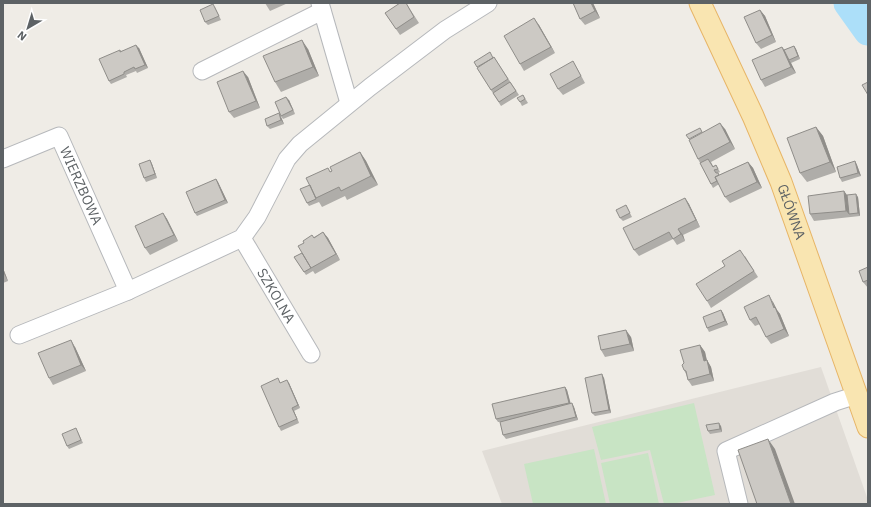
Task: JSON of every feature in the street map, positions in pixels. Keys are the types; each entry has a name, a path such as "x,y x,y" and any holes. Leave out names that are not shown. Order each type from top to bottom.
{"main road":[{"name":"GŁÓWNA","path":"700,3 753,116 781,182 868,427"}],"street":[{"path":"19,335 128,290 242,238 257,218 287,159 300,144 445,30 488,3"},
{"path":"202,71 321,7 349,104"},
{"name":"WIERZBOWA","path":"3,159 59,136 128,290"},
{"name":"SZKOLNA","path":"242,238 311,354"},
{"path":"739,504 726,451 835,402 857,395"}],"shaded area":[{"path":"821,367 868,500 868,504 502,504 482,451"}],"green space":[{"path":"694,403 715,495 672,504 664,504 650,450 601,460 592,427"},
{"path":"594,449 606,504 533,504 524,464"},
{"path":"648,453 659,504 610,504 601,463"}],"building":[{"path":"400,3 406,3 414,17 396,29 385,13"},
{"path":"573,3 591,3 595,11 580,19"},
{"path":"213,4 219,16 205,22 200,10"},
{"path":"760,10 772,35 756,43 744,17"},
{"path":"534,18 551,47 520,64 504,36"},
{"path":"302,40 313,67 275,82 263,56"},
{"path":"136,45 145,65 135,69 134,67 124,72 124,74 109,81 99,59"},
{"path":"794,46 798,56 789,60 784,50"},
{"path":"782,47 791,67 761,80 752,60"},
{"path":"490,52 493,58 477,67 474,62"},
{"path":"494,57 508,79 491,90 477,68"},
{"path":"573,61 581,76 558,89 550,74"},
{"path":"243,71 256,101 229,112 217,82"},
{"path":"510,82 516,91 499,102 493,93"},
{"path":"868,82 868,95 862,85"},
{"path":"523,95 525,99 520,102 517,98"},
{"path":"286,97 293,110 281,116 275,102"},
{"path":"279,113 281,120 267,126 265,119"},
{"path":"720,123 730,142 698,159 689,140"},
{"path":"816,127 830,162 800,173 787,138"},
{"path":"700,128 702,132 689,139 686,135"},
{"path":"360,152 371,176 341,191 339,187 316,198 306,178 328,168 330,172 332,171 330,167"},
{"path":"708,159 713,167 716,165 718,169 714,170 719,175 715,177 717,181 711,184 700,163"},
{"path":"150,160 155,174 144,178 139,164"},
{"path":"855,161 858,173 840,178 837,167"},
{"path":"748,162 757,182 725,197 715,177"},
{"path":"216,179 225,200 195,213 186,192"},
{"path":"310,185 316,199 307,203 300,189"},
{"path":"844,191 846,211 810,214 808,196"},
{"path":"856,194 858,213 849,214 847,195"},
{"path":"685,198 696,220 678,229 681,234 673,239 669,232 634,250 623,228"},
{"path":"626,205 630,213 620,218 616,210"},
{"path":"163,213 174,235 145,248 135,226"},
{"path":"323,232 336,254 311,268 298,246 304,243 303,241 312,235 314,238"},
{"path":"740,250 754,271 707,301 696,284 725,266 722,261"},
{"path":"302,253 311,268 304,272 294,257"},
{"path":"868,267 868,280 863,282 859,271"},
{"path":"769,295 784,329 766,337 756,317 750,320 744,307"},
{"path":"721,310 725,321 707,328 703,317"},
{"path":"626,330 630,344 601,350 598,336"},
{"path":"71,340 81,365 49,378 38,353"},
{"path":"700,345 704,361 707,360 710,374 688,380 686,371 682,365 684,363 680,350"},
{"path":"602,374 609,410 592,413 585,378"},
{"path":"278,378 280,383 287,380 298,405 292,408 297,419 279,427 261,386"},
{"path":"565,387 569,403 496,419 492,404"},
{"path":"572,403 576,417 503,435 500,422"},
{"path":"719,423 720,429 708,431 706,425"},
{"path":"76,428 81,440 67,446 62,434"},
{"path":"768,439 791,504 757,504 738,450"}],"waterway":[{"path":"848,3 868,31"}]}
